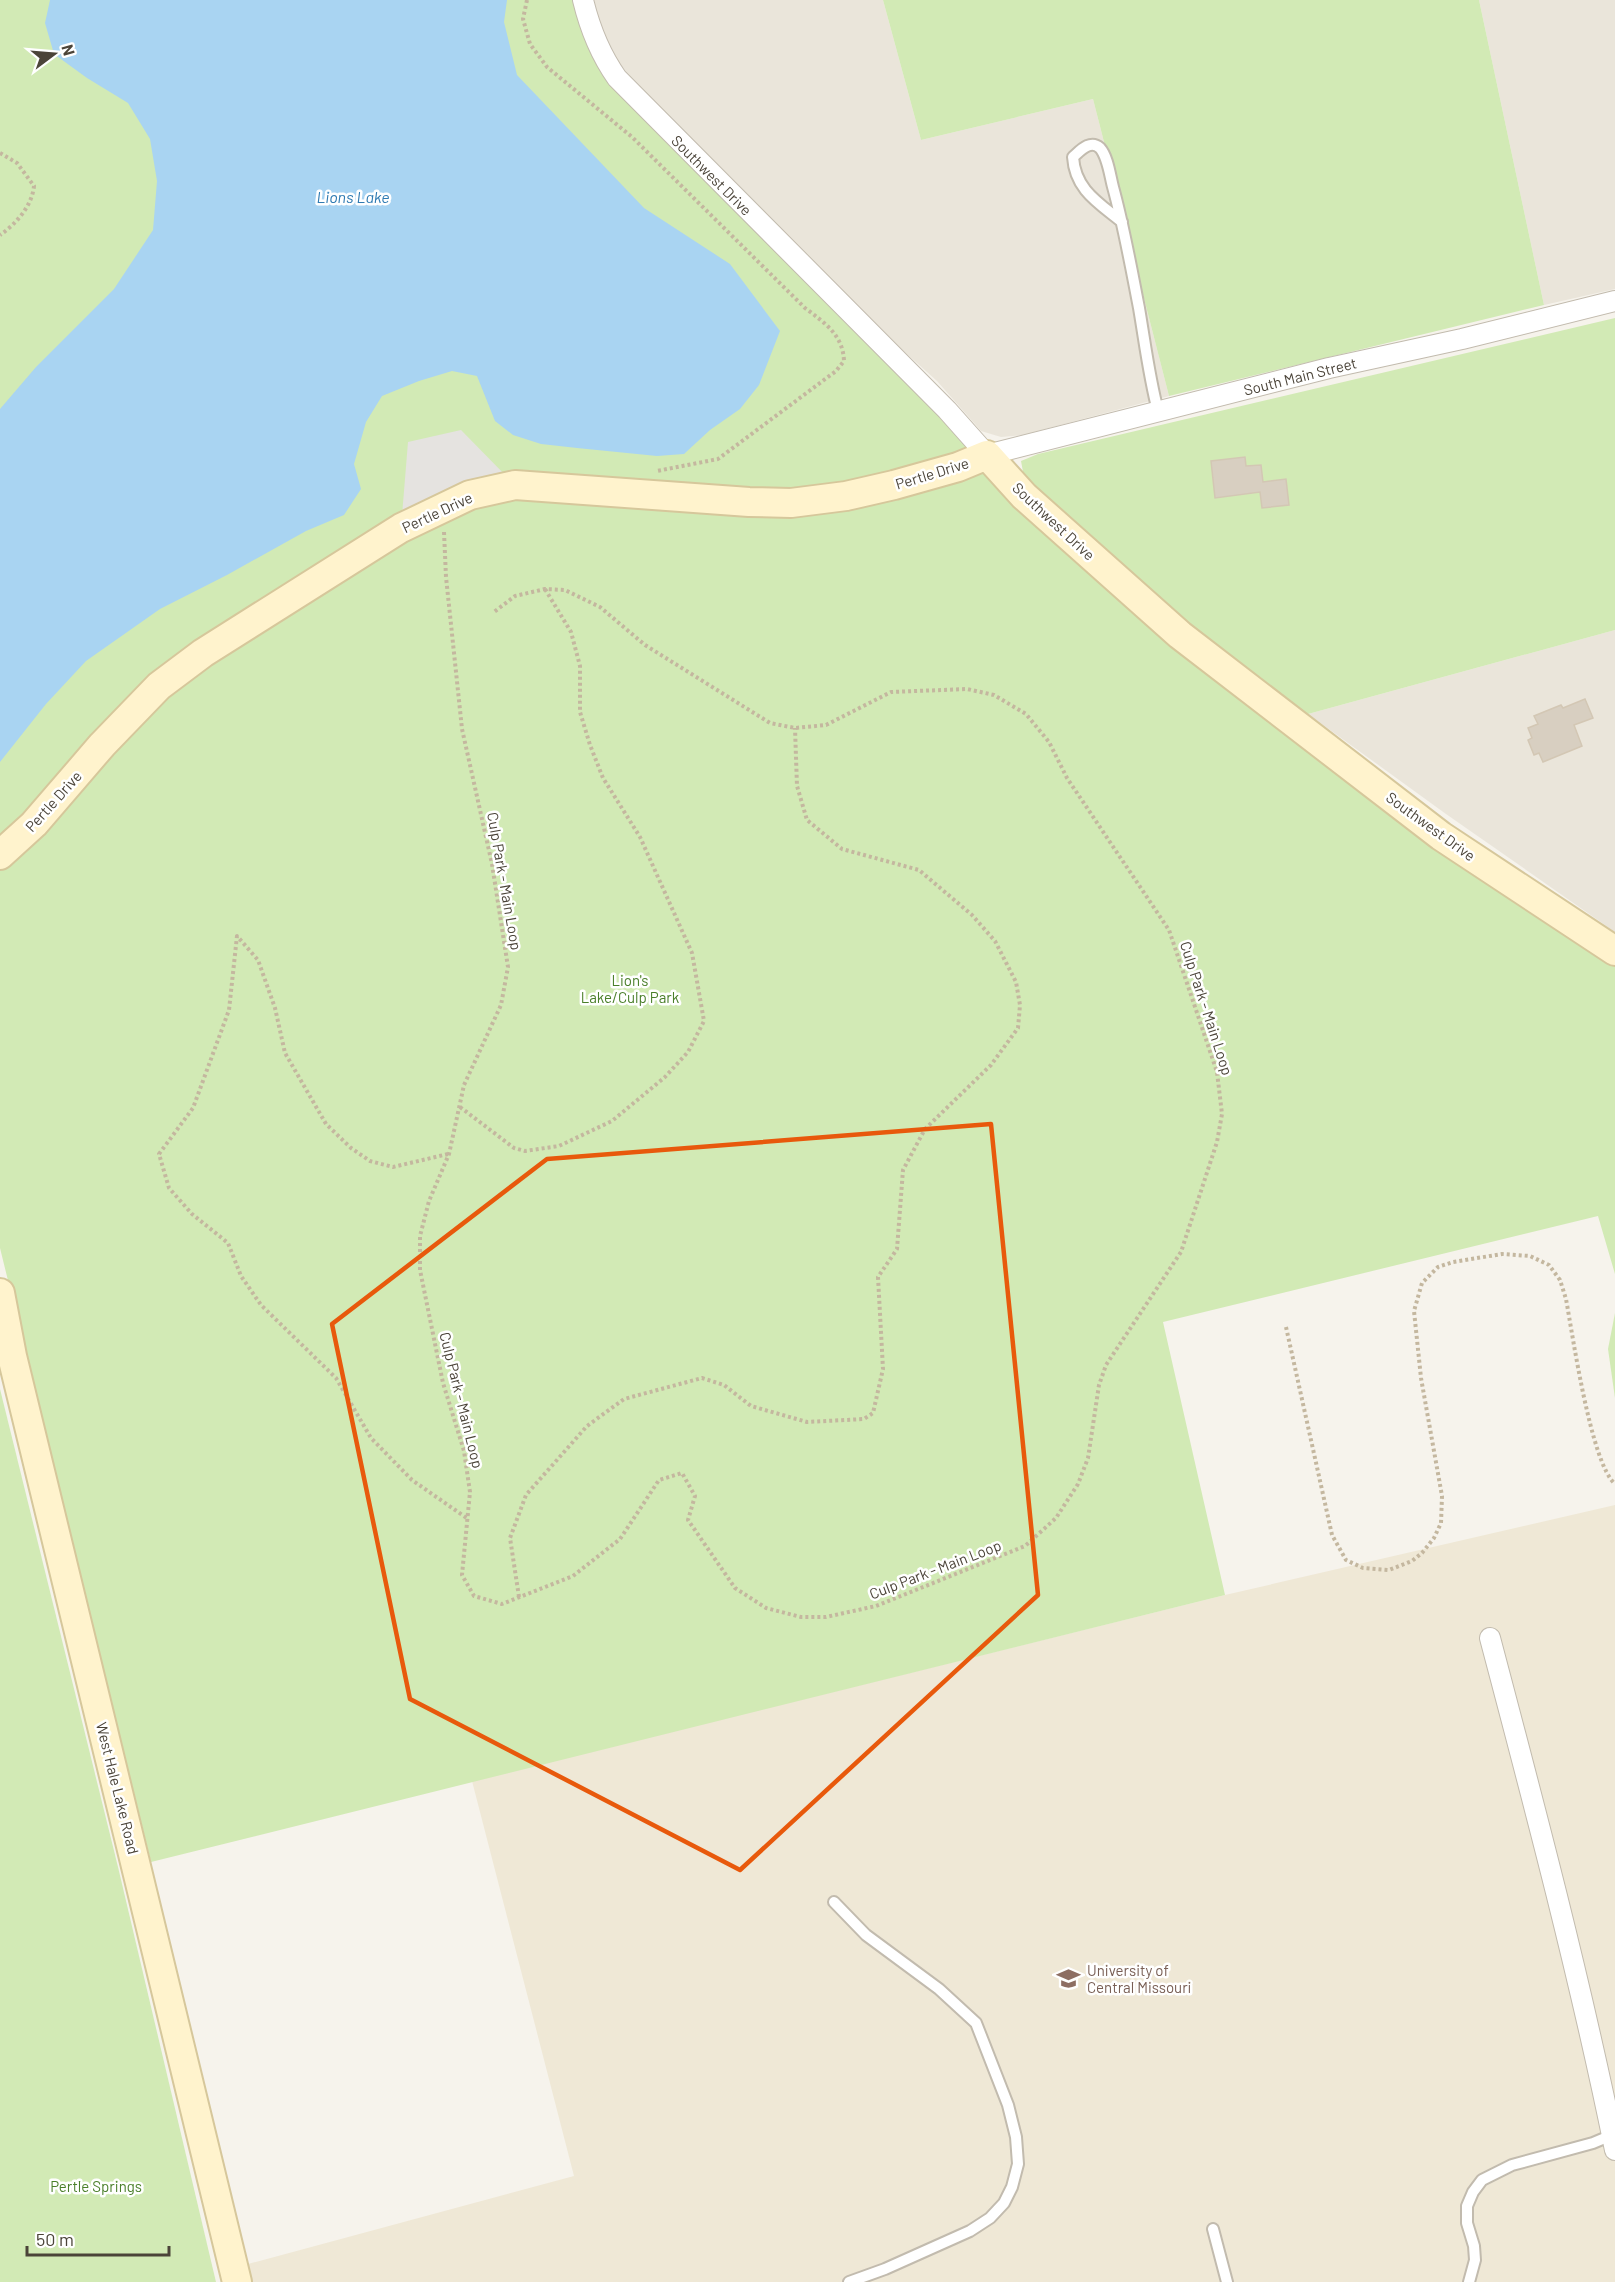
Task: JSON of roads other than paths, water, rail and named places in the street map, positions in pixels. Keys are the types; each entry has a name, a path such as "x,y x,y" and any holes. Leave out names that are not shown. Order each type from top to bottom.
{"street":[{"name":"Southwest Drive","path":"587,2 591,28 603,58 616,78 939,402 1024,496 1180,635 1442,837 1615,951"},
{"name":"South Main Street","path":"987,455 1329,368 1462,339 1615,301"},
{"name":"Pertle Drive","path":"0,855 34,824 102,745 159,686 203,653 381,541 470,495 515,485 749,502 791,502 846,496 894,485 987,455"},
{"name":"West Hale Lake Road","path":"0,1293 12,1356 237,2282"},
{"path":"1490,1638 1552,1875 1614,2139"}],"lane":[{"path":"1122,222 1081,186 1074,171 1073,157 1085,146 1094,145 1101,149 1107,165 1122,222 1139,309 1149,378 1158,411"},
{"path":"834,1902 866,1935 939,1989 976,2023 1008,2105 1016,2137 1018,2164 1012,2187 1004,2203 990,2218 970,2231 885,2269 849,2282"},
{"path":"1469,2282 1474,2253 1467,2223 1467,2206 1482,2180 1512,2166 1614,2139"},
{"path":"1214,2229 1227,2282"}],"water":[{"name":"Lions Lake","path":"50,0 507,0 504,22 517,75 644,208 730,264 780,331 759,385 740,409 710,430 684,454 657,456 541,444 513,435 495,421 477,376 452,371 382,396 366,422 354,464 361,489 344,515 306,531 160,609 86,661 46,704 0,762 0,409 36,367 114,289 153,230 157,181 150,139 128,103 54,54 45,23"}],"place":[{"name":"University of Central Missouri","path":"1069,1979"}],"park label":[{"name":"Lion's Lake/Culp Park","path":"630,988"},
{"name":"Pertle Springs","path":"96,2186"}]}
